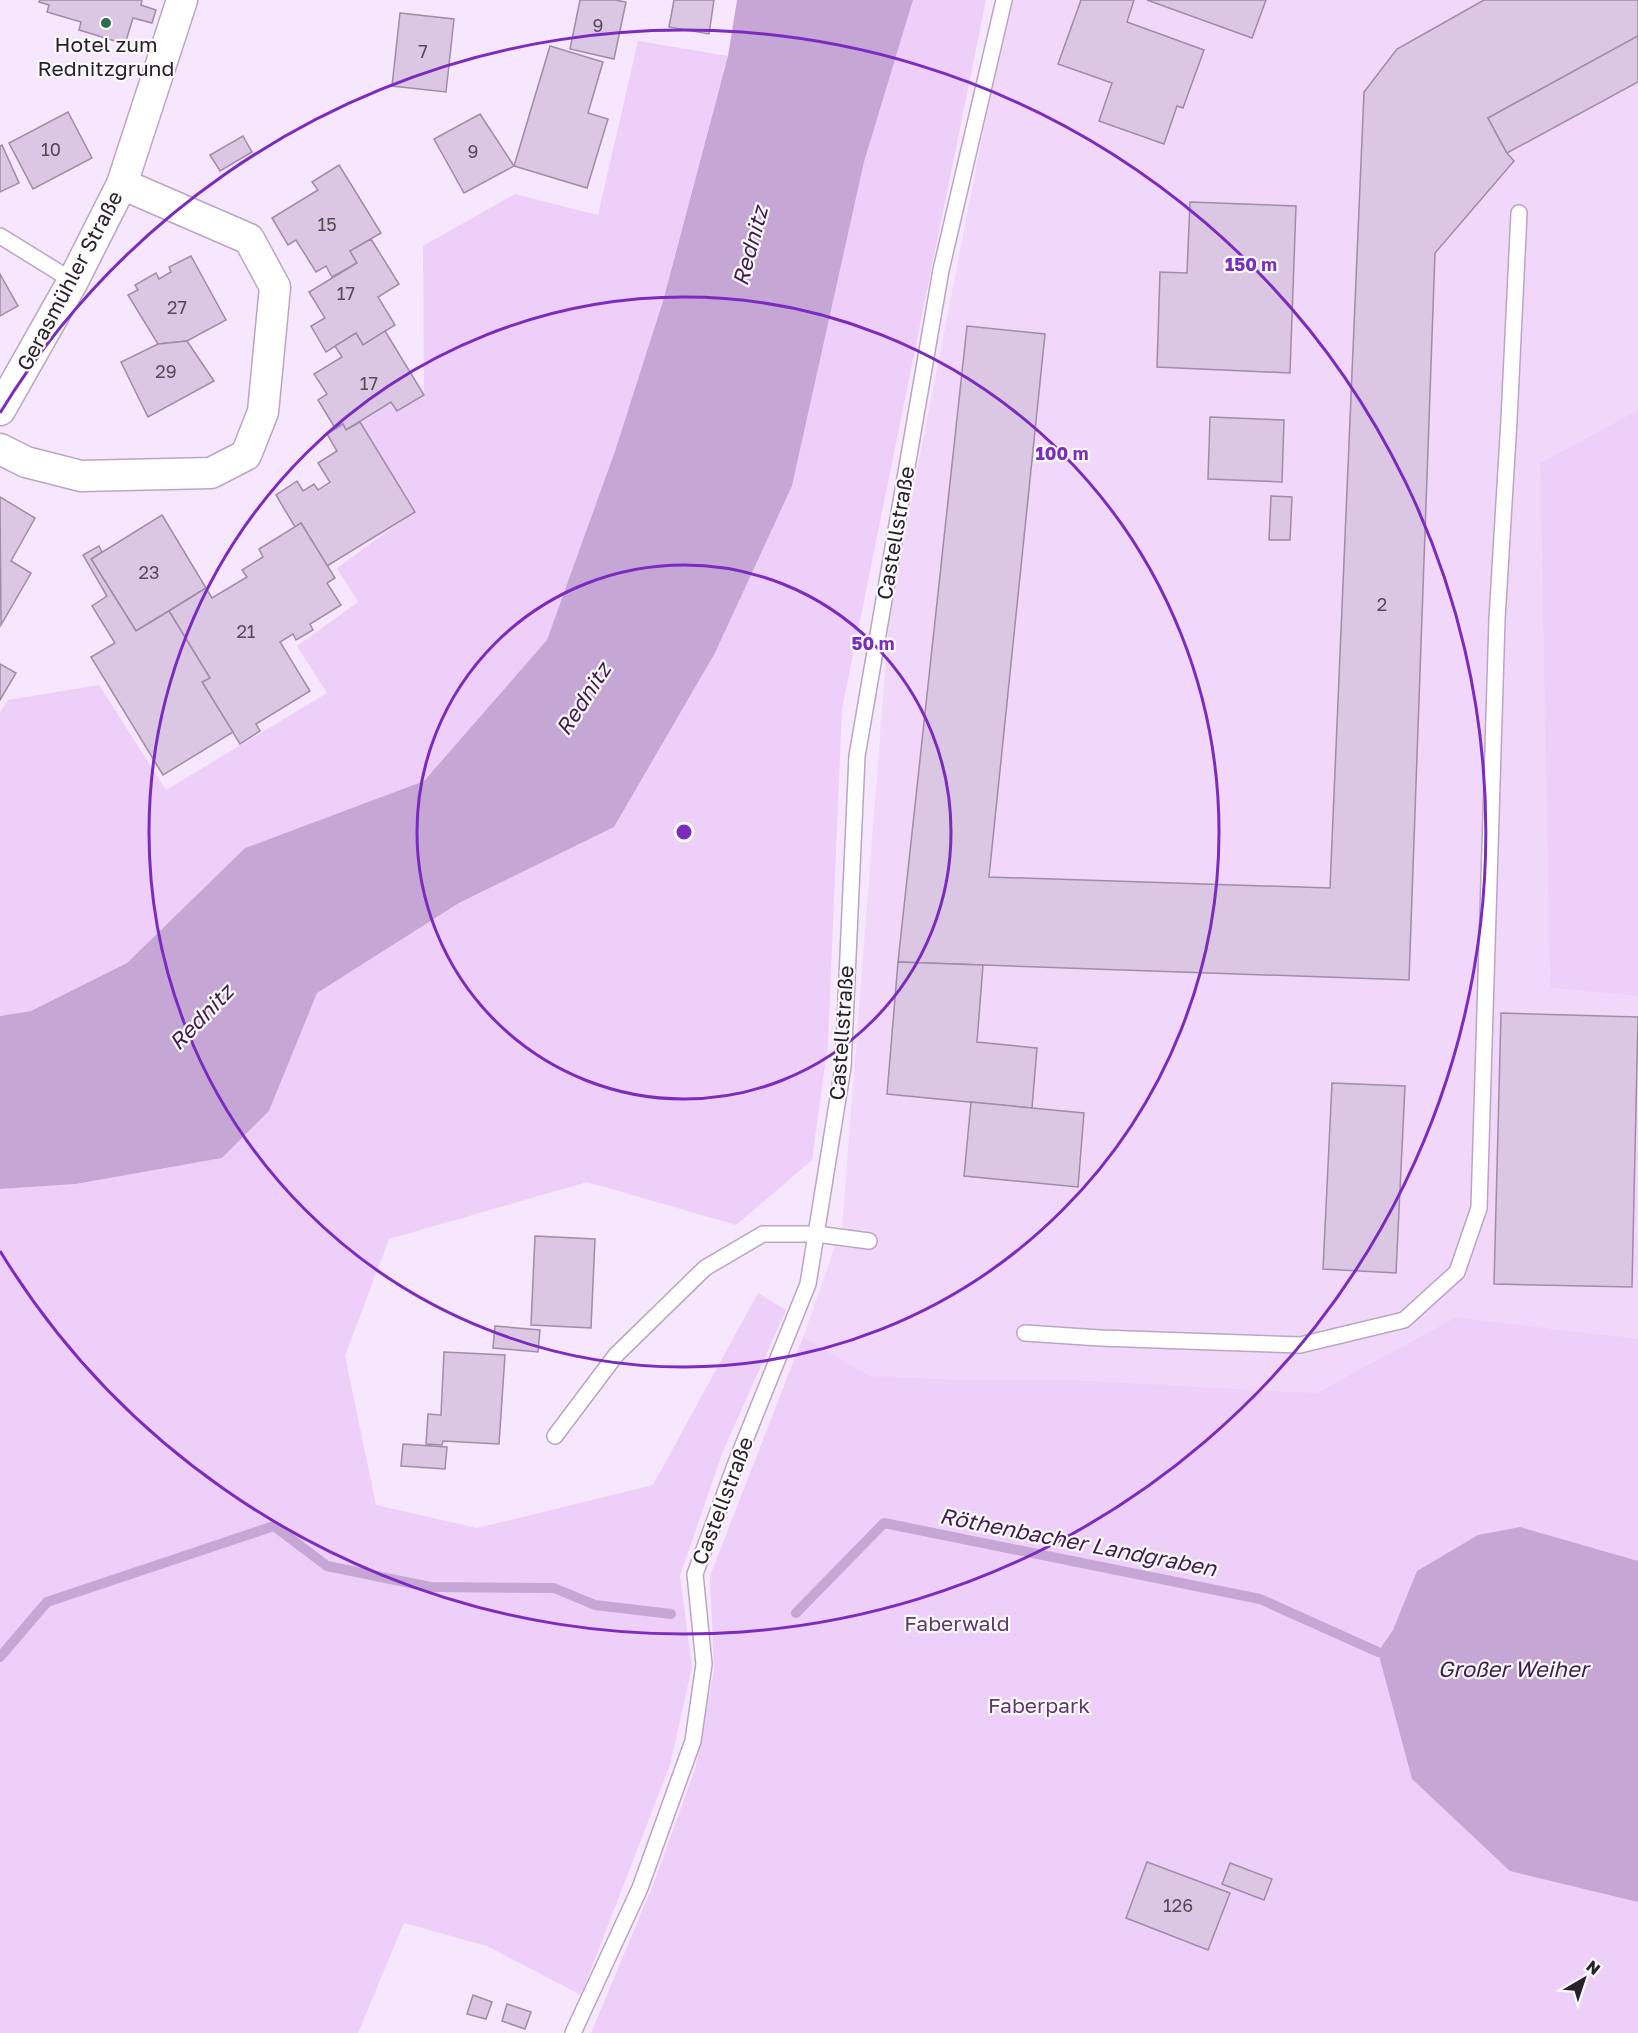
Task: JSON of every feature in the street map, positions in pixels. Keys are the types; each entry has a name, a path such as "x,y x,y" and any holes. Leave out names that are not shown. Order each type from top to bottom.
{"street":[{"name":"Gerasmühler Straße","path":"0,410 73,281 123,184 182,0"},
{"name":"Gerasmühler Straße","path":"0,449 26,462 81,476 211,473 246,455 263,412 274,287 249,239 123,184"}],"lane":[{"name":"Castellstraße","path":"573,2033 640,1888 693,1741 704,1664 695,1574 737,1460 808,1284 843,1067 857,756 941,270 1004,0"},
{"path":"1025,1333 1300,1345 1404,1320 1457,1272 1479,1208 1497,619 1519,213"},
{"path":"0,236 73,281"},
{"path":"555,1436 616,1355 705,1268 763,1234 816,1234 869,1241"}],"shaded area":[{"path":"1009,0 1638,0 1638,410 1540,463 1550,988 1638,996 1638,1339 1456,1317 1316,1393 1075,1380 968,1380 870,1376 803,1337 842,1227 890,609"}],"green space":[{"path":"913,0 986,0 842,709 828,1043 812,1160 736,1225 587,1182 389,1239 345,1356 376,1505 477,1528 653,1485 758,1293 786,1310 723,1451 680,1576 692,1667 670,1765 581,1995 487,1946 404,1923 358,2033 0,2033 0,1189 76,1184 222,1158 269,1111 316,993 459,903 614,827 715,653 792,486 864,162"},
{"path":"638,41 728,56 663,301 615,451 548,640 424,781 245,848 127,963 31,1011 0,1016 0,712 8,700 99,685 166,790 327,693 297,646 358,602 337,568 414,512 360,422 391,402 397,411 424,395 423,246 515,194 598,215"},
{"path":"1638,410 1638,996 1550,988 1540,463"},
{"name":"Faberwald","path":"1456,1317 1638,1339 1638,2033 591,2033 653,1885 695,1769 714,1670 710,1576 803,1337 870,1376 968,1380 1075,1380 1316,1393"}],"water":[{"name":"Rednitz","path":"737,0 913,0 864,162 792,486 715,653 614,827 459,903 317,993 269,1111 222,1158 76,1184 0,1189 0,1016 31,1011 127,963 245,848 424,781 547,640 615,451 663,301 728,56"},
{"name":"Großer Weiher","path":"1520,1527 1638,1561 1638,1902 1510,1871 1412,1779 1378,1652 1393,1630 1417,1571 1478,1535"}],"building":[{"name":"Hotel zum Rednitzgrund","path":"40,0 142,0 141,5 156,10 152,23 133,18 125,44 79,30 81,22 47,12 49,5 39,2"},
{"path":"580,0 626,2 614,59 570,49"},
{"path":"674,0 714,0 709,34 669,27"},
{"path":"1081,0 1134,0 1127,22 1204,50 1183,108 1177,106 1164,144 1099,121 1112,83 1058,64"},
{"path":"1147,0 1266,0 1252,38"},
{"path":"1484,0 1638,0 1638,36 1488,118 1507,153 1514,161 1435,253 1409,980 898,962 967,326 1045,334 989,877 1330,888 1364,92 1397,49"},
{"path":"400,13 454,19 446,92 392,86"},
{"path":"1638,36 1638,82 1507,153 1488,118"},
{"path":"550,46 603,62 588,113 608,119 587,188 514,166"},
{"path":"68,112 92,158 33,189 9,143"},
{"path":"480,114 514,166 464,193 434,139"},
{"path":"243,136 252,152 220,171 210,155"},
{"path":"2,145 19,183 0,192 0,146"},
{"path":"339,165 381,233 350,251 357,263 332,277 326,266 316,272 296,240 288,245 272,218 318,190 312,182"},
{"path":"1190,202 1296,206 1290,373 1157,367 1160,272 1187,273"},
{"path":"371,239 399,284 378,297 395,325 363,345 356,333 326,352 311,326 325,318 309,292 357,263 350,251"},
{"path":"191,256 226,320 187,341 158,344 128,295 138,290 135,285 156,273 159,279 171,272 169,267"},
{"path":"0,274 18,306 0,316"},
{"path":"385,331 424,395 397,411 391,402 346,430 343,424 335,428 318,400 327,394 314,374 342,357 335,346 356,333 363,345"},
{"path":"187,341 214,381 148,417 121,362 158,344"},
{"path":"1210,417 1284,420 1282,482 1208,479"},
{"path":"360,422 415,512 327,566 301,523 295,527 276,495 297,481 303,491 314,484 318,490 330,482 318,463 337,451 327,434 343,424 346,430"},
{"path":"1271,496 1292,497 1290,540 1269,540"},
{"path":"0,497 35,518 11,561 31,573 1,625"},
{"path":"162,515 206,588 136,631 91,559"},
{"path":"301,523 335,578 327,583 341,605 310,624 313,630 296,640 293,634 280,642 310,691 256,724 260,731 240,744 202,682 210,678 169,611 206,588 212,598 247,577 242,570 263,557 259,549"},
{"path":"99,546 102,552 91,559 136,631 169,611 210,678 202,682 233,732 163,775 91,657 115,643 92,606 107,596 83,555"},
{"path":"0,664 16,673 0,700"},
{"path":"898,962 983,965 977,1042 1037,1048 1032,1108 887,1094"},
{"path":"1501,1013 1638,1017 1632,1287 1494,1284"},
{"path":"1332,1083 1405,1086 1396,1273 1323,1269"},
{"path":"971,1102 1084,1113 1078,1187 964,1176"},
{"path":"535,1236 595,1239 591,1328 531,1325"},
{"path":"495,1326 540,1330 538,1352 493,1348"},
{"path":"444,1352 505,1355 499,1444 443,1441 442,1445 426,1444 428,1414 441,1415"},
{"path":"403,1444 447,1447 445,1469 401,1466"},
{"path":"1147,1862 1230,1893 1208,1950 1126,1918"},
{"path":"1230,1863 1272,1879 1264,1900 1222,1884"},
{"path":"473,1995 492,2002 486,2019 467,2014"},
{"path":"507,2004 531,2012 525,2029 502,2021"}],"waterway":[{"name":"Röthenbacher Landgraben","path":"796,1613 884,1523 1260,1599 1378,1652"},
{"name":"Röthenbacher Landgraben","path":"0,1657 47,1602 274,1526 327,1566 430,1587 554,1588 595,1605 671,1614"}],"place":[{"name":"Hotel zum Rednitzgrund","path":"106,23"}],"park label":[{"name":"Faberpark","path":"1039,1706"}]}
